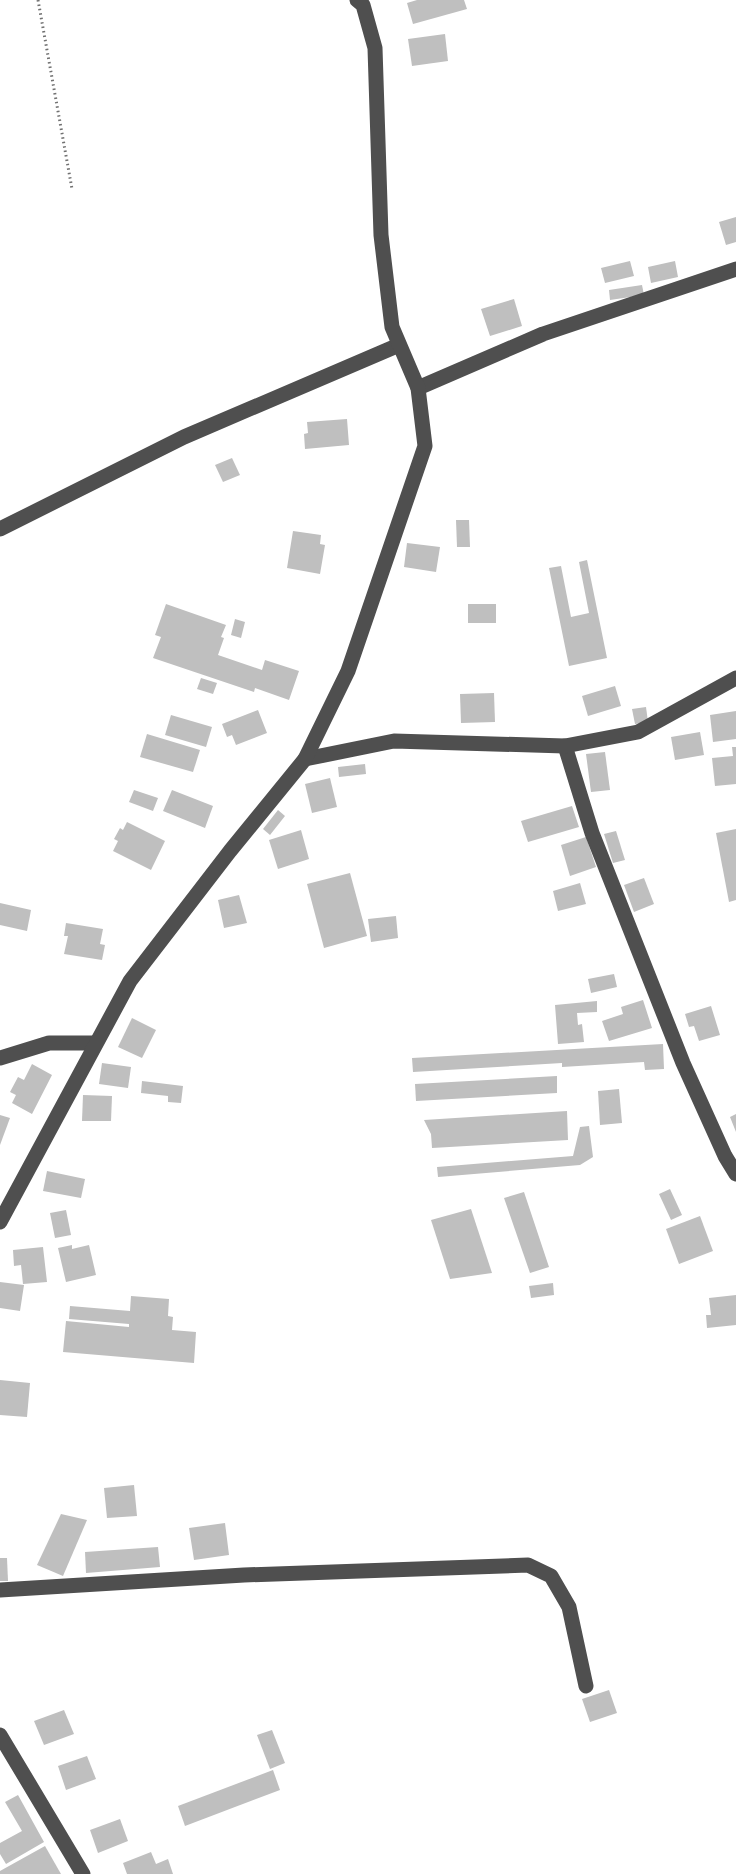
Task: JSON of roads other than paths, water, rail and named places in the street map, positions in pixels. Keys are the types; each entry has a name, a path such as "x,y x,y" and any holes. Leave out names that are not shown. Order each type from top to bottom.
{"street":[{"path":"0,1222 130,981 230,851 305,759 348,671 425,446 418,388 392,327 381,235 375,48 363,5 357,0"},
{"path":"418,388 543,334 736,269"},
{"path":"0,529 184,437 399,345"},
{"path":"305,759 394,741 565,746 638,732 736,678"},
{"path":"565,746 592,833 683,1063 725,1156 736,1174"},
{"path":"0,1058 49,1043 96,1043"},
{"path":"0,1590 244,1575 528,1565 551,1576 569,1607 586,1686"},
{"path":"0,1735 83,1874"}]}
